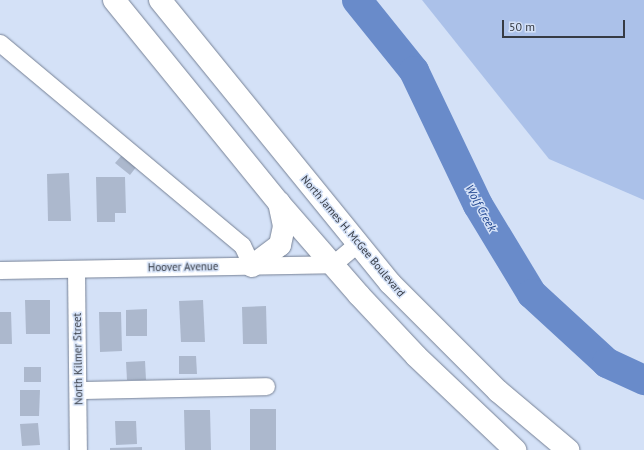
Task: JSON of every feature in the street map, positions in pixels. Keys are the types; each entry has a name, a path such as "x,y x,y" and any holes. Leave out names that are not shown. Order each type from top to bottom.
{"main road":[{"path":"114,0 279,203 333,264 416,356 515,450"},
{"name":"North James H. McGee Boulevard","path":"160,0 390,283 438,333 498,391 568,450"},
{"path":"252,266 280,245 284,226 279,203"}],"street":[{"path":"0,43 242,245 252,266"},
{"path":"333,264 358,243"},
{"name":"Hoover Avenue","path":"0,270 333,264"},
{"name":"North Kilmer Street","path":"76,269 80,390 78,450"},
{"path":"80,390 266,386"}],"shaded area":[{"path":"422,0 644,0 644,200 549,159"}],"building":[{"path":"122,155 137,166 130,175 115,163"},
{"path":"69,173 71,221 48,221 47,174"},
{"path":"96,177 125,177 126,213 115,213 115,222 97,222"},
{"path":"25,300 50,300 50,334 26,334"},
{"path":"203,300 205,342 181,342 179,301"},
{"path":"266,306 267,344 243,344 242,307"},
{"path":"147,309 147,336 126,336 126,310"},
{"path":"0,312 11,312 12,344 0,344"},
{"path":"99,312 121,312 122,351 100,352"},
{"path":"179,356 196,356 197,374 179,374"},
{"path":"145,361 146,380 127,380 126,362"},
{"path":"24,367 41,367 41,382 24,382"},
{"path":"20,390 40,390 39,416 20,416"},
{"path":"250,409 276,409 276,450 250,450"},
{"path":"184,410 210,410 211,450 185,450"},
{"path":"115,421 136,421 137,444 116,445"},
{"path":"38,423 40,445 22,446 20,424"},
{"path":"142,447 142,450 110,450 110,448"}],"waterway":[{"name":"Wolf Creek","path":"357,0 414,71 478,205 532,294 607,363 644,380"}]}
